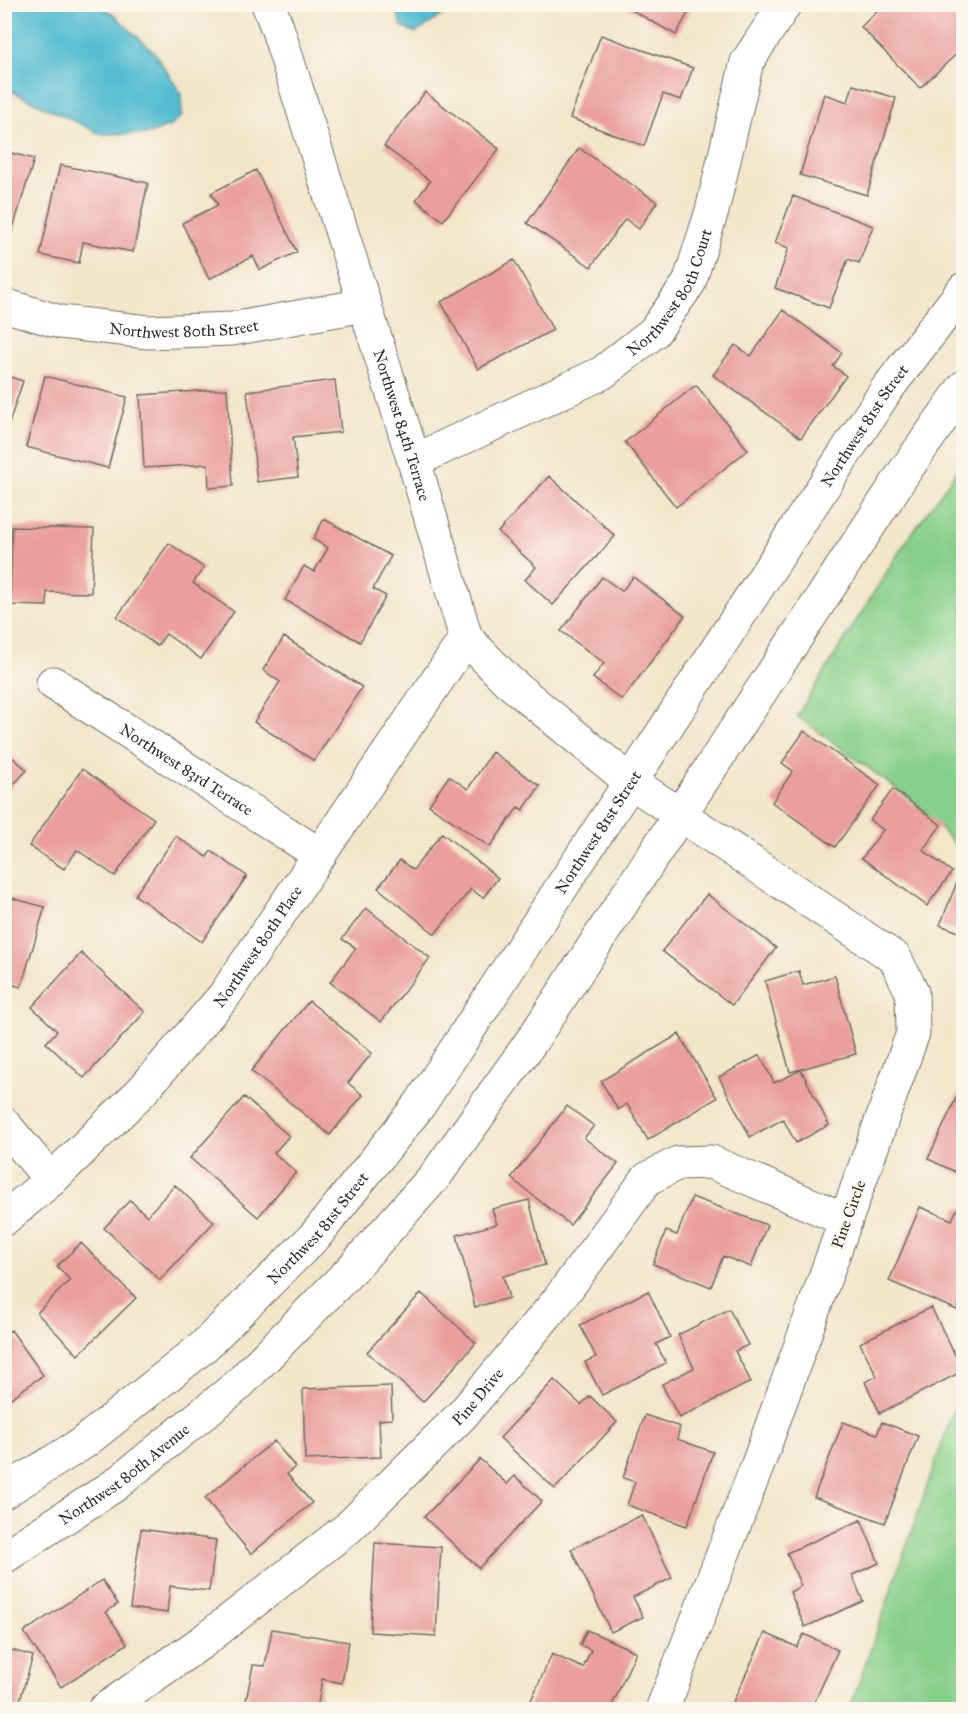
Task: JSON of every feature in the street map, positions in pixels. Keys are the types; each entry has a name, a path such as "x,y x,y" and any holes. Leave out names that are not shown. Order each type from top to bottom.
{"street":[{"name":"Northwest 84th Terrace","path":"268,4 414,460 466,638 508,681 631,782"},
{"name":"Northwest 80th Court","path":"414,460 602,373 654,332 689,283 712,211 747,62 785,4"},
{"name":"Northwest 81st Street","path":"4,1492 83,1443 202,1348 316,1235 420,1104 887,389 963,289"},
{"name":"Northwest 80th Street","path":"4,305 60,322 148,332 232,329 365,305"},
{"path":"681,814 905,471 963,387"},
{"name":"Northwest 80th Place","path":"4,1219 51,1180 142,1090 224,996 466,638"},
{"name":"Northwest 83rd Terrace","path":"53,683 320,855"},
{"name":"Pine Circle","path":"631,782 895,958 912,992 912,1033 758,1464 662,1710"},
{"name":"Northwest 80th Avenue","path":"4,1557 115,1485 237,1386 351,1270 436,1175 533,1039 681,814"},
{"path":"4,1124 51,1180"},
{"name":"Pine Drive","path":"110,1708 202,1642 356,1520 462,1415 557,1302 647,1179 678,1163 711,1162 846,1220"}],"green space":[{"path":"963,462 963,853 916,803 797,716 901,549"},
{"path":"963,1383 963,1709 849,1709 852,1703"}],"water":[{"path":"394,4 457,5 416,33 402,27"},
{"path":"4,5 97,5 112,13 154,52 181,93 182,116 170,126 149,134 101,134 5,88"}],"building":[{"path":"621,4 693,4 676,35"},
{"path":"884,4 964,4 964,47 920,88 861,27"},
{"path":"601,35 693,68 681,100 663,94 644,146 570,118"},
{"path":"853,85 896,98 867,195 800,175 824,94 848,102"},
{"path":"425,92 499,149 443,221 416,200 430,181 384,146"},
{"path":"579,148 657,202 639,229 625,219 591,267 527,223"},
{"path":"4,151 34,159 11,235 4,233"},
{"path":"60,165 148,183 133,252 83,242 79,263 40,255"},
{"path":"256,170 297,252 260,270 253,256 209,279 182,223 218,205 211,193"},
{"path":"793,196 873,226 859,263 848,259 829,308 775,288 789,248 775,243"},
{"path":"514,260 553,330 478,369 441,302"},
{"path":"783,310 842,353 833,366 846,376 801,438 713,375 735,345 751,356"},
{"path":"4,375 23,381 5,435 4,435"},
{"path":"45,376 127,397 108,468 26,447"},
{"path":"335,380 341,432 293,437 298,477 257,482 247,391"},
{"path":"696,385 748,450 676,507 625,442"},
{"path":"227,389 233,486 209,488 208,464 144,468 140,395"},
{"path":"549,476 615,536 553,605 525,580 536,567 498,532"},
{"path":"324,519 391,556 373,589 386,596 360,642 285,600 304,566 314,572 328,548 313,539"},
{"path":"12,527 94,529 91,593 47,592 47,606 10,605"},
{"path":"169,543 204,568 193,583 234,612 201,659 166,634 157,646 117,617"},
{"path":"602,577 622,591 633,577 685,616 622,700 593,678 604,663 561,631"},
{"path":"284,637 362,687 314,761 254,722 280,682 263,670"},
{"path":"804,731 880,785 835,847 772,802 793,771 782,763"},
{"path":"4,750 27,770 4,795"},
{"path":"492,752 540,786 523,810 518,807 490,847 429,805 449,776 468,789"},
{"path":"82,769 154,819 115,876 77,850 64,869 29,846"},
{"path":"893,789 941,825 923,850 952,872 927,906 862,858 883,830 870,820"},
{"path":"442,833 498,878 483,898 471,889 435,934 378,888 400,860 413,870"},
{"path":"176,836 207,857 211,851 247,876 202,942 135,895"},
{"path":"964,867 964,934 940,925"},
{"path":"707,894 776,948 732,1005 662,951"},
{"path":"4,896 45,907 21,987 4,982"},
{"path":"366,908 430,958 381,1022 330,982 356,948 342,939"},
{"path":"81,953 145,1012 84,1078 46,1043 57,1031 32,1007"},
{"path":"799,971 803,985 835,976 856,1054 790,1072 765,981"},
{"path":"309,1001 372,1053 348,1083 363,1095 330,1135 251,1071"},
{"path":"679,1034 717,1098 648,1140 627,1104 618,1110 601,1081"},
{"path":"760,1055 774,1083 801,1070 829,1125 796,1143 783,1119 750,1137 719,1077"},
{"path":"958,1094 964,1096 964,1176 928,1159"},
{"path":"244,1097 289,1136 274,1153 296,1172 258,1217 190,1158"},
{"path":"567,1106 594,1126 584,1138 618,1164 570,1225 511,1178"},
{"path":"175,1185 214,1222 160,1280 104,1228 130,1200 147,1216"},
{"path":"692,1197 767,1225 751,1267 723,1256 711,1287 653,1264 666,1231 677,1235"},
{"path":"529,1200 545,1265 503,1276 509,1298 475,1307 457,1235 497,1224 492,1209"},
{"path":"920,1207 952,1220 958,1207 964,1209 964,1295 957,1310 889,1281"},
{"path":"81,1243 136,1298 78,1355 37,1313 70,1280 57,1266"},
{"path":"648,1291 670,1337 656,1344 666,1363 602,1395 585,1362 596,1357 580,1325"},
{"path":"421,1293 476,1343 423,1402 367,1352"},
{"path":"931,1307 963,1371 880,1413 865,1382 877,1376 860,1343"},
{"path":"729,1309 748,1345 735,1351 751,1382 679,1418 662,1384 694,1368 678,1335"},
{"path":"11,1330 43,1375 4,1403 4,1334"},
{"path":"554,1380 581,1405 590,1396 617,1422 555,1489 500,1438"},
{"path":"391,1386 392,1419 379,1420 381,1457 305,1460 303,1389"},
{"path":"645,1415 680,1427 677,1439 713,1452 687,1526 627,1505 635,1482 623,1478"},
{"path":"843,1422 877,1434 882,1422 918,1436 885,1523 814,1497"},
{"path":"274,1441 295,1467 287,1474 312,1503 251,1554 205,1498"},
{"path":"480,1459 507,1484 515,1476 542,1501 479,1568 424,1517"},
{"path":"642,1515 672,1578 633,1597 643,1617 611,1632 571,1549"},
{"path":"861,1520 879,1563 852,1575 863,1601 805,1627 790,1592 801,1586 787,1553"},
{"path":"141,1529 216,1540 209,1591 170,1586 167,1613 130,1608"},
{"path":"375,1543 441,1547 436,1636 370,1632"},
{"path":"102,1580 118,1604 106,1612 127,1644 61,1687 24,1632"},
{"path":"272,1629 349,1642 342,1683 322,1679 317,1710 297,1710 246,1701 253,1665 265,1666"},
{"path":"587,1630 636,1652 610,1710 573,1710 569,1708 568,1710 534,1710 528,1707 552,1654 583,1668 591,1650 580,1645"},
{"path":"765,1633 797,1647 804,1634 838,1650 811,1710 743,1710 732,1704"},
{"path":"4,1648 33,1656 17,1710 4,1710"}]}
